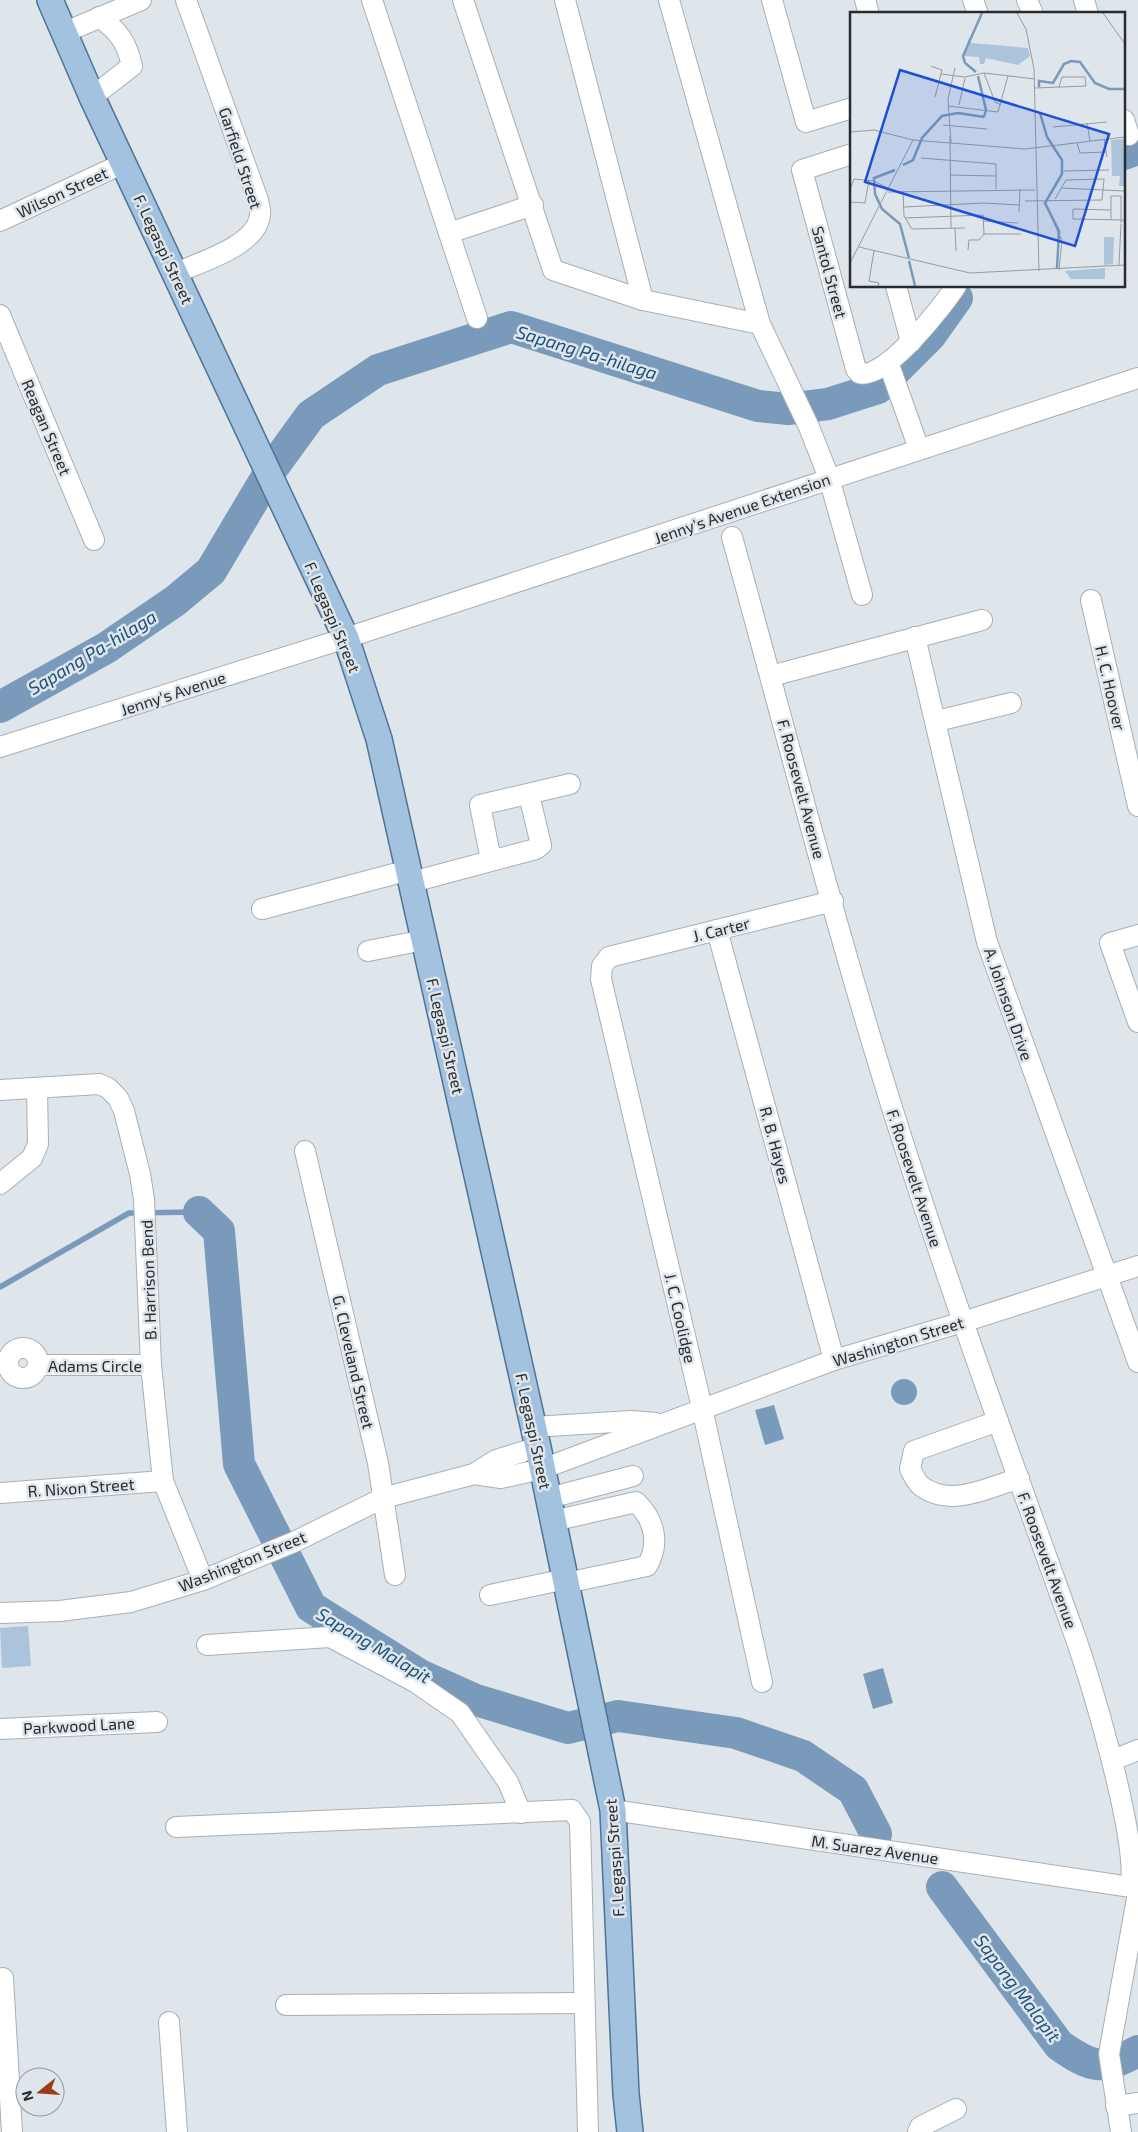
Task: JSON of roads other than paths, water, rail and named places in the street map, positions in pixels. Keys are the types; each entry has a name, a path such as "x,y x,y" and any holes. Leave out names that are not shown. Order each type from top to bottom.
{"main road":[{"name":"F. Legaspi Street","path":"50,0 92,97 346,638 379,739 538,1448 613,1810 626,2094 630,2132"}],"street":[{"path":"63,33 141,0"},
{"name":"Garfield Street","path":"176,273 249,237 260,216 258,200 186,0"},
{"path":"372,0 477,318"},
{"path":"463,0 533,205 553,270 643,300 760,324"},
{"path":"565,0 643,300"},
{"path":"670,0 760,324 809,427 829,478 862,595"},
{"path":"772,0 806,122 850,109"},
{"path":"973,0 977,12"},
{"path":"1027,0 1032,12"},
{"path":"92,97 132,66 125,43 115,28 100,17"},
{"name":"Santol Street","path":"850,155 802,170 856,369 859,373 892,370"},
{"name":"Wilson Street","path":"0,221 124,163"},
{"path":"448,233 533,205"},
{"path":"897,288 911,342"},
{"path":"919,449 892,370 911,342 954,288"},
{"name":"Reagan Street","path":"0,315 94,540"},
{"name":"Jenny's Avenue Extension","path":"346,638 1138,378"},
{"name":"F. Roosevelt Avenue","path":"732,537 885,1084 963,1322 1136,1810 1136,1889 1110,2054 1121,2132"},
{"name":"H. C. Hoover","path":"1091,600 1138,806"},
{"path":"771,676 982,620"},
{"name":"A. Johnson Drive","path":"915,637 937,721 987,942 1138,1362"},
{"name":"Jenny's Avenue","path":"2,741 346,638"},
{"path":"937,721 1011,703"},
{"path":"491,860 480,806 570,784"},
{"path":"262,909 536,850 541,845 529,794"},
{"name":"J. Carter","path":"609,957 833,901"},
{"name":"R. B. Hayes","path":"717,930 834,1360"},
{"path":"1138,935 1110,943 1138,1022"},
{"path":"368,952 424,940"},
{"name":"J. C. Coolidge","path":"609,957 602,966 601,979 702,1408 762,1682"},
{"name":"B. Harrison Bend","path":"0,1090 99,1084 108,1088 118,1098 124,1111 130,1128 144,1199 151,1365 163,1481 203,1580"},
{"path":"0,1184 32,1158 38,1144 37,1088"},
{"name":"G. Cleveland Street","path":"305,1151 378,1463 395,1575"},
{"name":"Washington Street","path":"538,1448 584,1452 834,1360 963,1322 1138,1266"},
{"name":"Adams Circle","path":"38,1365 151,1365"},
{"name":"Washington Street","path":"0,1613 60,1611 131,1602 203,1580 294,1542 383,1498 474,1474 502,1478 538,1448 578,1425 631,1420 660,1423"},
{"path":"998,1421 914,1451 910,1469 919,1485 942,1497 970,1494 1019,1478"},
{"path":"578,1425 584,1428 590,1437 590,1443 584,1452"},
{"path":"551,1509 633,1476"},
{"name":"R. Nixon Street","path":"0,1493 163,1481"},
{"path":"490,1595 647,1566 654,1550 654,1531 648,1515 636,1502 551,1509"},
{"path":"207,1645 330,1637 415,1682 460,1713 508,1782 521,1812"},
{"name":"Parkwood Lane","path":"0,1729 157,1722"},
{"path":"1118,1758 1138,1750"},
{"path":"176,1826 572,1810 580,1822 588,2132"},
{"name":"M. Suarez Avenue","path":"613,1810 1136,1889"},
{"path":"3,1978 12,2132"},
{"path":"286,2005 584,2003"},
{"path":"169,2022 177,2132"},
{"path":"1116,2106 1138,2103"},
{"path":"918,2132 920,2127 956,2109"}],"waterway":[{"name":"Sapang Pa-hilaga","path":"1126,153 1138,149"},
{"name":"Sapang Pa-hilaga","path":"0,707 106,648 175,601 211,571 271,470 311,415 378,370 511,327 758,406 788,409 828,404 878,388 930,336 957,298"},
{"name":"Sapang Malapit","path":"0,1287 129,1213 199,1212"},
{"name":"Sapang Malapit","path":"199,1212 219,1231 239,1464 311,1607 420,1675 476,1700 568,1728 618,1716 736,1733 803,1756 853,1790 876,1834"},
{"name":"Sapang Malapit","path":"942,1887 1059,2045 1080,2058 1097,2064 1115,2062 1138,2051"}]}
